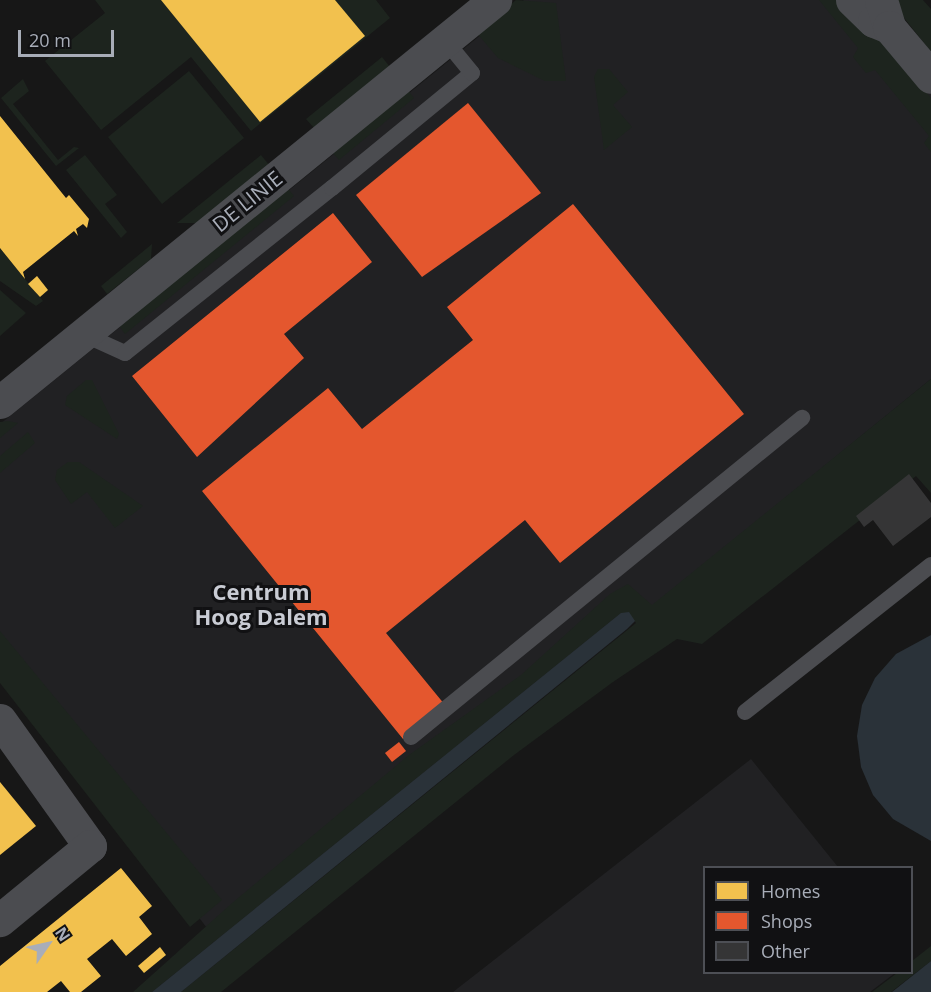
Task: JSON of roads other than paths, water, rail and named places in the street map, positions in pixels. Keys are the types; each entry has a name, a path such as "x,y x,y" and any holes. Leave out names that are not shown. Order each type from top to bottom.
{"street":[{"name":"DE LINIE","path":"5,390 83,334 495,0"},
{"path":"852,0 874,21 885,13 931,77"},
{"path":"0,720 90,846 0,920"}],"lane":[{"path":"83,334 125,353 332,188 472,73 445,40"},
{"path":"411,737 802,418"},
{"path":"745,712 931,565"}],"district":[{"name":"Centrum Hoog Dalem","path":"261,604"}]}
